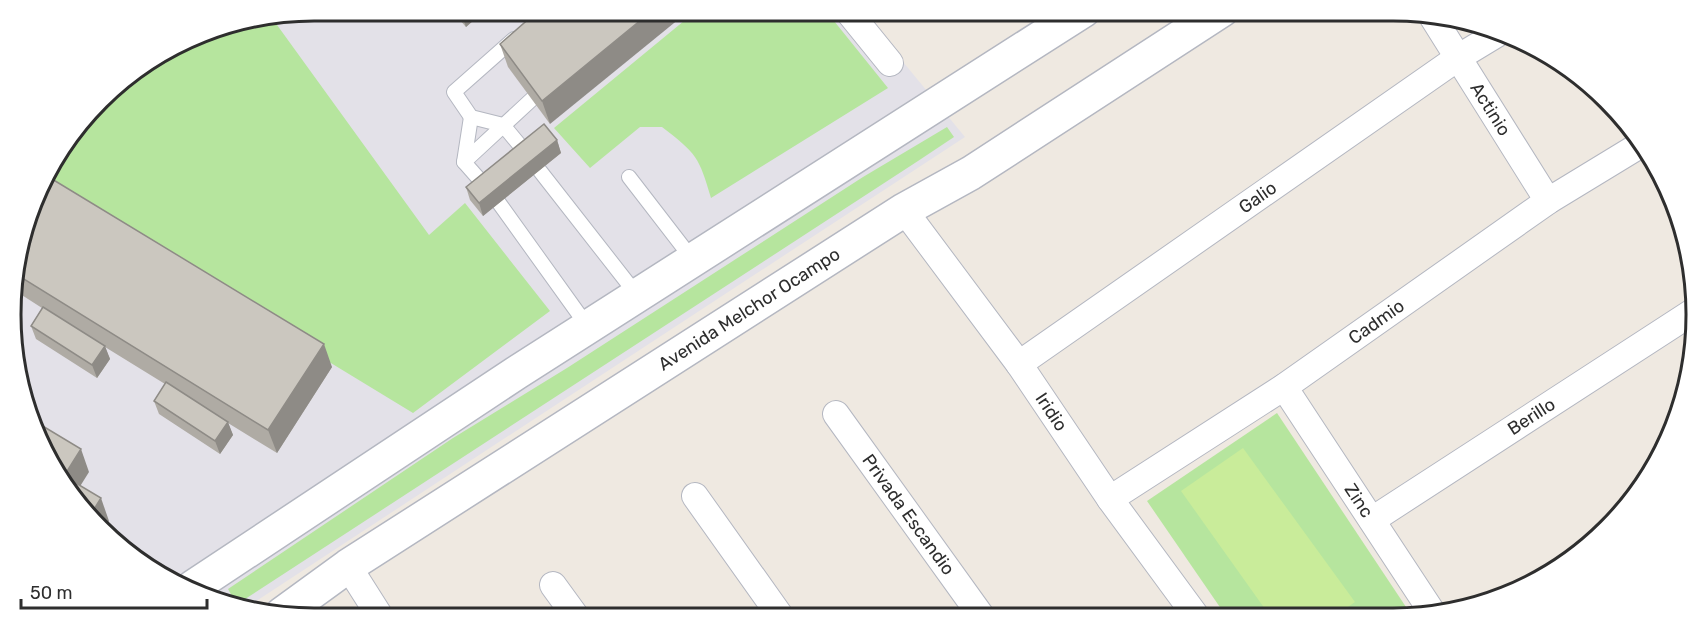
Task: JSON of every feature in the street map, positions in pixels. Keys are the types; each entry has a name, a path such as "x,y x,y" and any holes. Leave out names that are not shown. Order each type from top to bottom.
{"main road":[{"path":"198,584 637,295 1066,21"},
{"name":"Avenida Melchor Ocampo","path":"292,607 348,566 904,210 971,173 1205,21"}],"street":[{"path":"856,21 890,63"},
{"name":"Actinio","path":"1438,25 1548,201"},
{"name":"Galio","path":"1019,364 1459,57 1490,38"},
{"name":"Cadmio","path":"1110,499 1284,387 1548,201 1635,148"},
{"name":"Iridio","path":"904,210 1019,364 1182,608"},
{"name":"Berillo","path":"1372,520 1686,316"},
{"name":"Zinc","path":"1284,387 1428,605"},
{"name":"Privada Escandio","path":"836,414 976,608"},
{"path":"695,496 775,608"},
{"path":"348,566 375,608"},
{"path":"553,585 570,608"}],"lane":[{"path":"521,33 454,92 471,117 503,125 527,154"},
{"path":"464,162 553,79"},
{"path":"464,162 471,117"},
{"path":"464,162 486,187"},
{"path":"540,171 637,295"},
{"path":"629,177 693,260"},
{"path":"499,203 588,327"}],"shaded area":[{"path":"314,21 869,21 965,137 255,602 202,586 168,569 151,559 107,522 70,478 60,461 43,427 31,390 22,334 24,276 31,239 43,202 60,168 70,151 107,107 151,70 202,43 239,31 276,24"}],"green space":[{"path":"684,21 834,21 888,88 711,198 695,157 662,127 640,127 590,168 554,128"},
{"path":"276,24 429,235 465,203 550,311 413,413 48,191 70,151 107,107 151,70 185,51 239,31"},
{"path":"947,127 954,137 245,599 232,596 228,589 453,438 567,368 863,177"},
{"path":"1277,413 1406,607 1221,608 1147,501"},
{"path":"1243,448 1355,602 1346,608 1264,608 1181,491"}],"building":[{"path":"526,21 640,21 542,101 500,44"},
{"path":"544,124 557,140 479,203 466,187"},
{"path":"54,180 324,344 268,430 24,279 31,239 43,202"},
{"path":"43,307 105,346 92,365 31,326"},
{"path":"166,382 228,422 215,441 154,401"},
{"path":"43,426 81,449 66,472"},
{"path":"72,481 101,498 94,508"}]}
